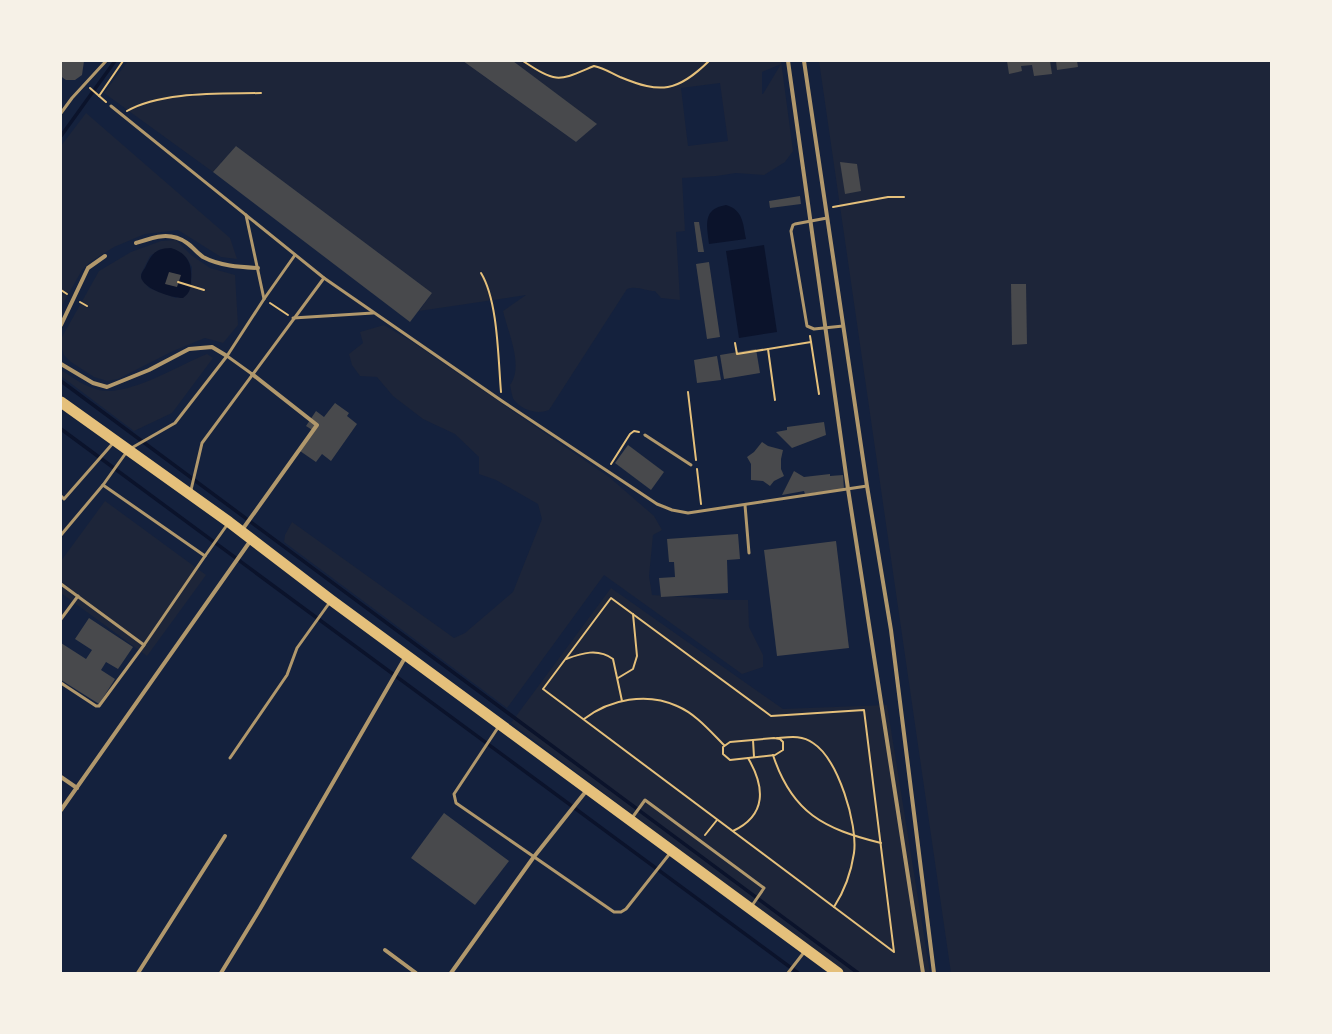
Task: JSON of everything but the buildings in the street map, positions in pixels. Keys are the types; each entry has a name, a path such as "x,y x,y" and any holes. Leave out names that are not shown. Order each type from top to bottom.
{"highway":[{"path":"61,402 229,522 331,600 838,973"}],"street":[{"path":"788,61 812,221 825,329 848,489 923,973"},
{"path":"804,61 867,486 891,630 934,973"},
{"path":"136,243 158,236 172,235 186,242 202,256 214,261 234,267 258,268"},
{"path":"61,325 88,268 105,256"},
{"path":"61,364 93,383 107,387 149,370 189,349 212,347 228,356"},
{"path":"241,532 317,424 252,374"},
{"path":"61,810 251,540"},
{"path":"221,973 260,909 406,655"},
{"path":"61,777 77,788"},
{"path":"451,973 534,858 588,790"},
{"path":"138,973 226,836"},
{"path":"384,950 416,973"}],"lane":[{"path":"61,113 106,61"},
{"path":"111,106 324,278 502,401 658,504 672,510 688,513 867,486"},
{"path":"246,215 264,299"},
{"path":"827,218 795,224 791,229 808,329 825,329 843,326"},
{"path":"61,535 104,485 128,450 175,423 228,356 264,299 295,255"},
{"path":"190,494 202,443 324,278"},
{"path":"293,318 374,313"},
{"path":"228,356 252,374"},
{"path":"645,435 691,465"},
{"path":"61,502 115,441"},
{"path":"104,485 205,556"},
{"path":"61,496 64,499"},
{"path":"745,504 749,552"},
{"path":"61,683 98,706 144,644 229,522"},
{"path":"61,584 144,644"},
{"path":"61,619 78,596"},
{"path":"230,758 283,682 290,670 297,648 331,600"},
{"path":"500,724 455,792 454,800 609,910 618,912 626,909 672,851"},
{"path":"630,820 645,800 701,841 764,888 750,908"},
{"path":"788,973 806,950"}],"path":[{"path":"85,84 98,96 123,61"},
{"path":"523,61 553,78 566,77 594,66 636,83 663,89 679,84 694,75 709,61"},
{"path":"121,114 138,105 176,97 261,93"},
{"path":"826,208 888,197 904,197"},
{"path":"481,272 488,284 492,300 502,401"},
{"path":"178,282 204,290"},
{"path":"264,299 293,318"},
{"path":"808,329 819,394"},
{"path":"735,343 737,354 811,342"},
{"path":"768,349 775,400"},
{"path":"688,392 702,511"},
{"path":"607,470 630,434 634,431 638,431 645,435"},
{"path":"611,598 633,614 771,716 864,710 894,952 543,689 611,598"},
{"path":"618,678 633,670 637,656 633,614"},
{"path":"564,660 580,654 606,653 613,659 622,701"},
{"path":"584,719 594,712 622,701 637,698 655,698 678,706 701,722 724,745"},
{"path":"724,745 730,742 777,738 802,738 812,742 824,752 845,798 853,827 854,852 848,880 834,907"},
{"path":"724,745 723,754 726,758 748,758 773,755 783,750 783,742 777,738"},
{"path":"753,740 754,757"},
{"path":"773,755 787,789 809,812 826,824 853,836 881,844"},
{"path":"733,831 751,820 758,805 758,784 755,771 748,758"},
{"path":"701,841 717,819"}],"shaded area":[{"path":"128,61 463,61 576,142 596,124 513,61 781,61 793,151 785,162 764,175 736,173 682,178 685,231 676,232 680,300 661,298 655,291 637,288 627,289 549,410 535,412 525,409 517,404 513,397 510,385 516,369 514,349 503,311 526,295 419,311 432,293 236,146 213,172 104,93","holes":["781,64 763,94 762,94 762,72","720,83 728,141 688,146 681,88"]},
{"path":"819,61 1271,61 1271,973 951,973"},
{"path":"86,113 230,238 237,259 221,257 178,230 145,234 114,247 90,262 82,270 61,307 61,146"},
{"path":"726,205 732,207 739,214 743,223 746,239 709,244 707,224 710,214 718,207"},
{"path":"176,240 191,255 210,268 235,275 238,325 223,343 205,338 173,351 118,379 107,381 94,377 71,362 64,355 61,345 62,337 99,271 131,252 161,241","holes":["161,249 186,257 192,267 191,286 176,298 149,288 141,278 141,274 150,256"]},
{"path":"764,245 777,332 739,338 726,251"},
{"path":"171,248 185,256 191,268 189,292 183,298 165,295 152,289 143,281 141,277 141,274 149,259 154,253 161,249"},
{"path":"384,325 411,341 609,477 654,516 662,530 653,535 649,576 652,595 748,600 749,627 763,655 763,667 742,674 604,575 507,708 284,542 285,535 292,522 454,638 465,633 513,592 542,519 538,504 496,480 479,474 479,457 455,434 423,419 393,396 377,377 360,376 352,365 349,354 363,343 360,332"},
{"path":"207,354 213,358 172,413 134,431 61,376 61,370 89,387 111,391 139,385"},
{"path":"105,501 206,575 147,656 61,593 61,561"},
{"path":"611,588 783,709 887,705 930,973 843,973 511,723"}],"waterway":[{"path":"61,136 115,61"},
{"path":"61,381 858,973"},
{"path":"61,429 798,973"}]}
